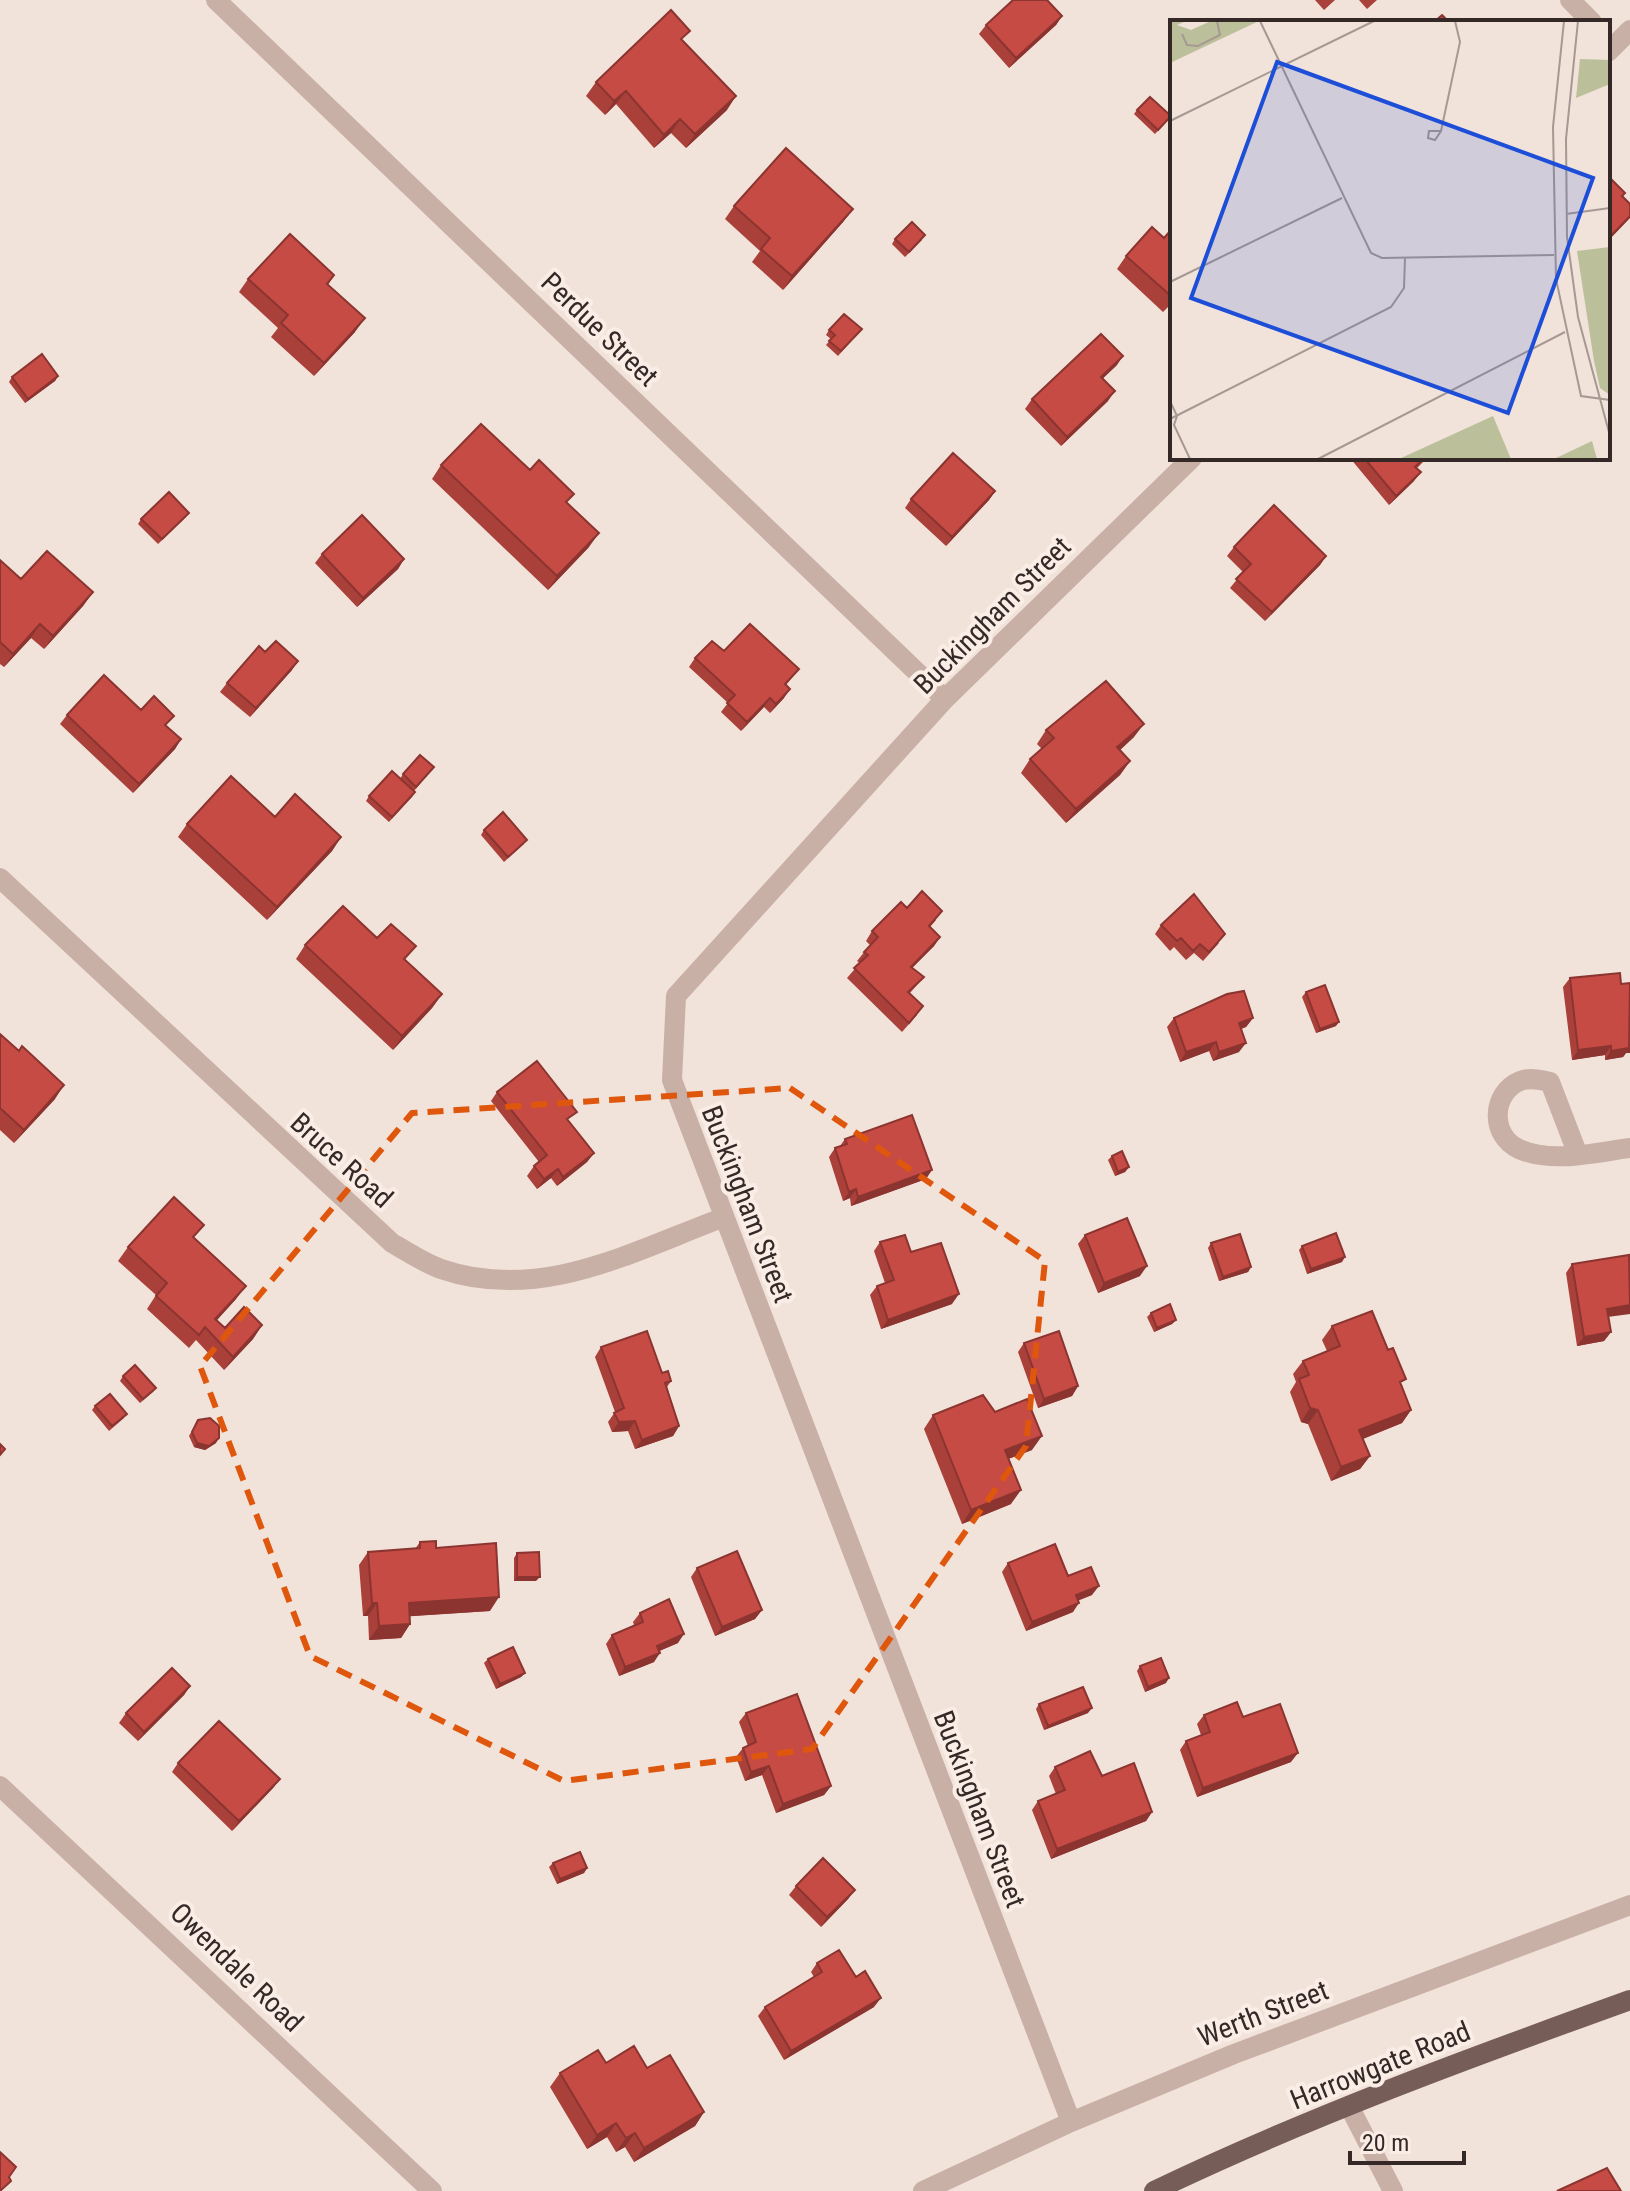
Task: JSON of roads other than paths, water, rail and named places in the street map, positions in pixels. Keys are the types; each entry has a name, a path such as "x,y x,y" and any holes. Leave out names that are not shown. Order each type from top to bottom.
{"main road":[{"name":"Harrowgate Road","path":"1154,2191 1471,2057 1630,2000"}],"street":[{"name":"Perdue Street","path":"216,0 945,699"},
{"path":"1570,0 1590,20"},
{"name":"Buckingham Street","path":"1071,2122 722,1218 672,1080 676,996 945,699 1190,460"},
{"name":"Bruce Road","path":"0,878 392,1243 439,1268 481,1280 533,1282 556,1278 722,1218"},
{"path":"1578,1155 1550,1082 1519,1081 1505,1092 1497,1108 1498,1126 1508,1141 1520,1149 1541,1155 1578,1155 1630,1148"},
{"name":"Owendale Road","path":"0,1786 432,2191"},
{"name":"Werth Street","path":"923,2191 1071,2122 1234,2054 1630,1905"},
{"path":"1349,2106 1393,2191"}]}
